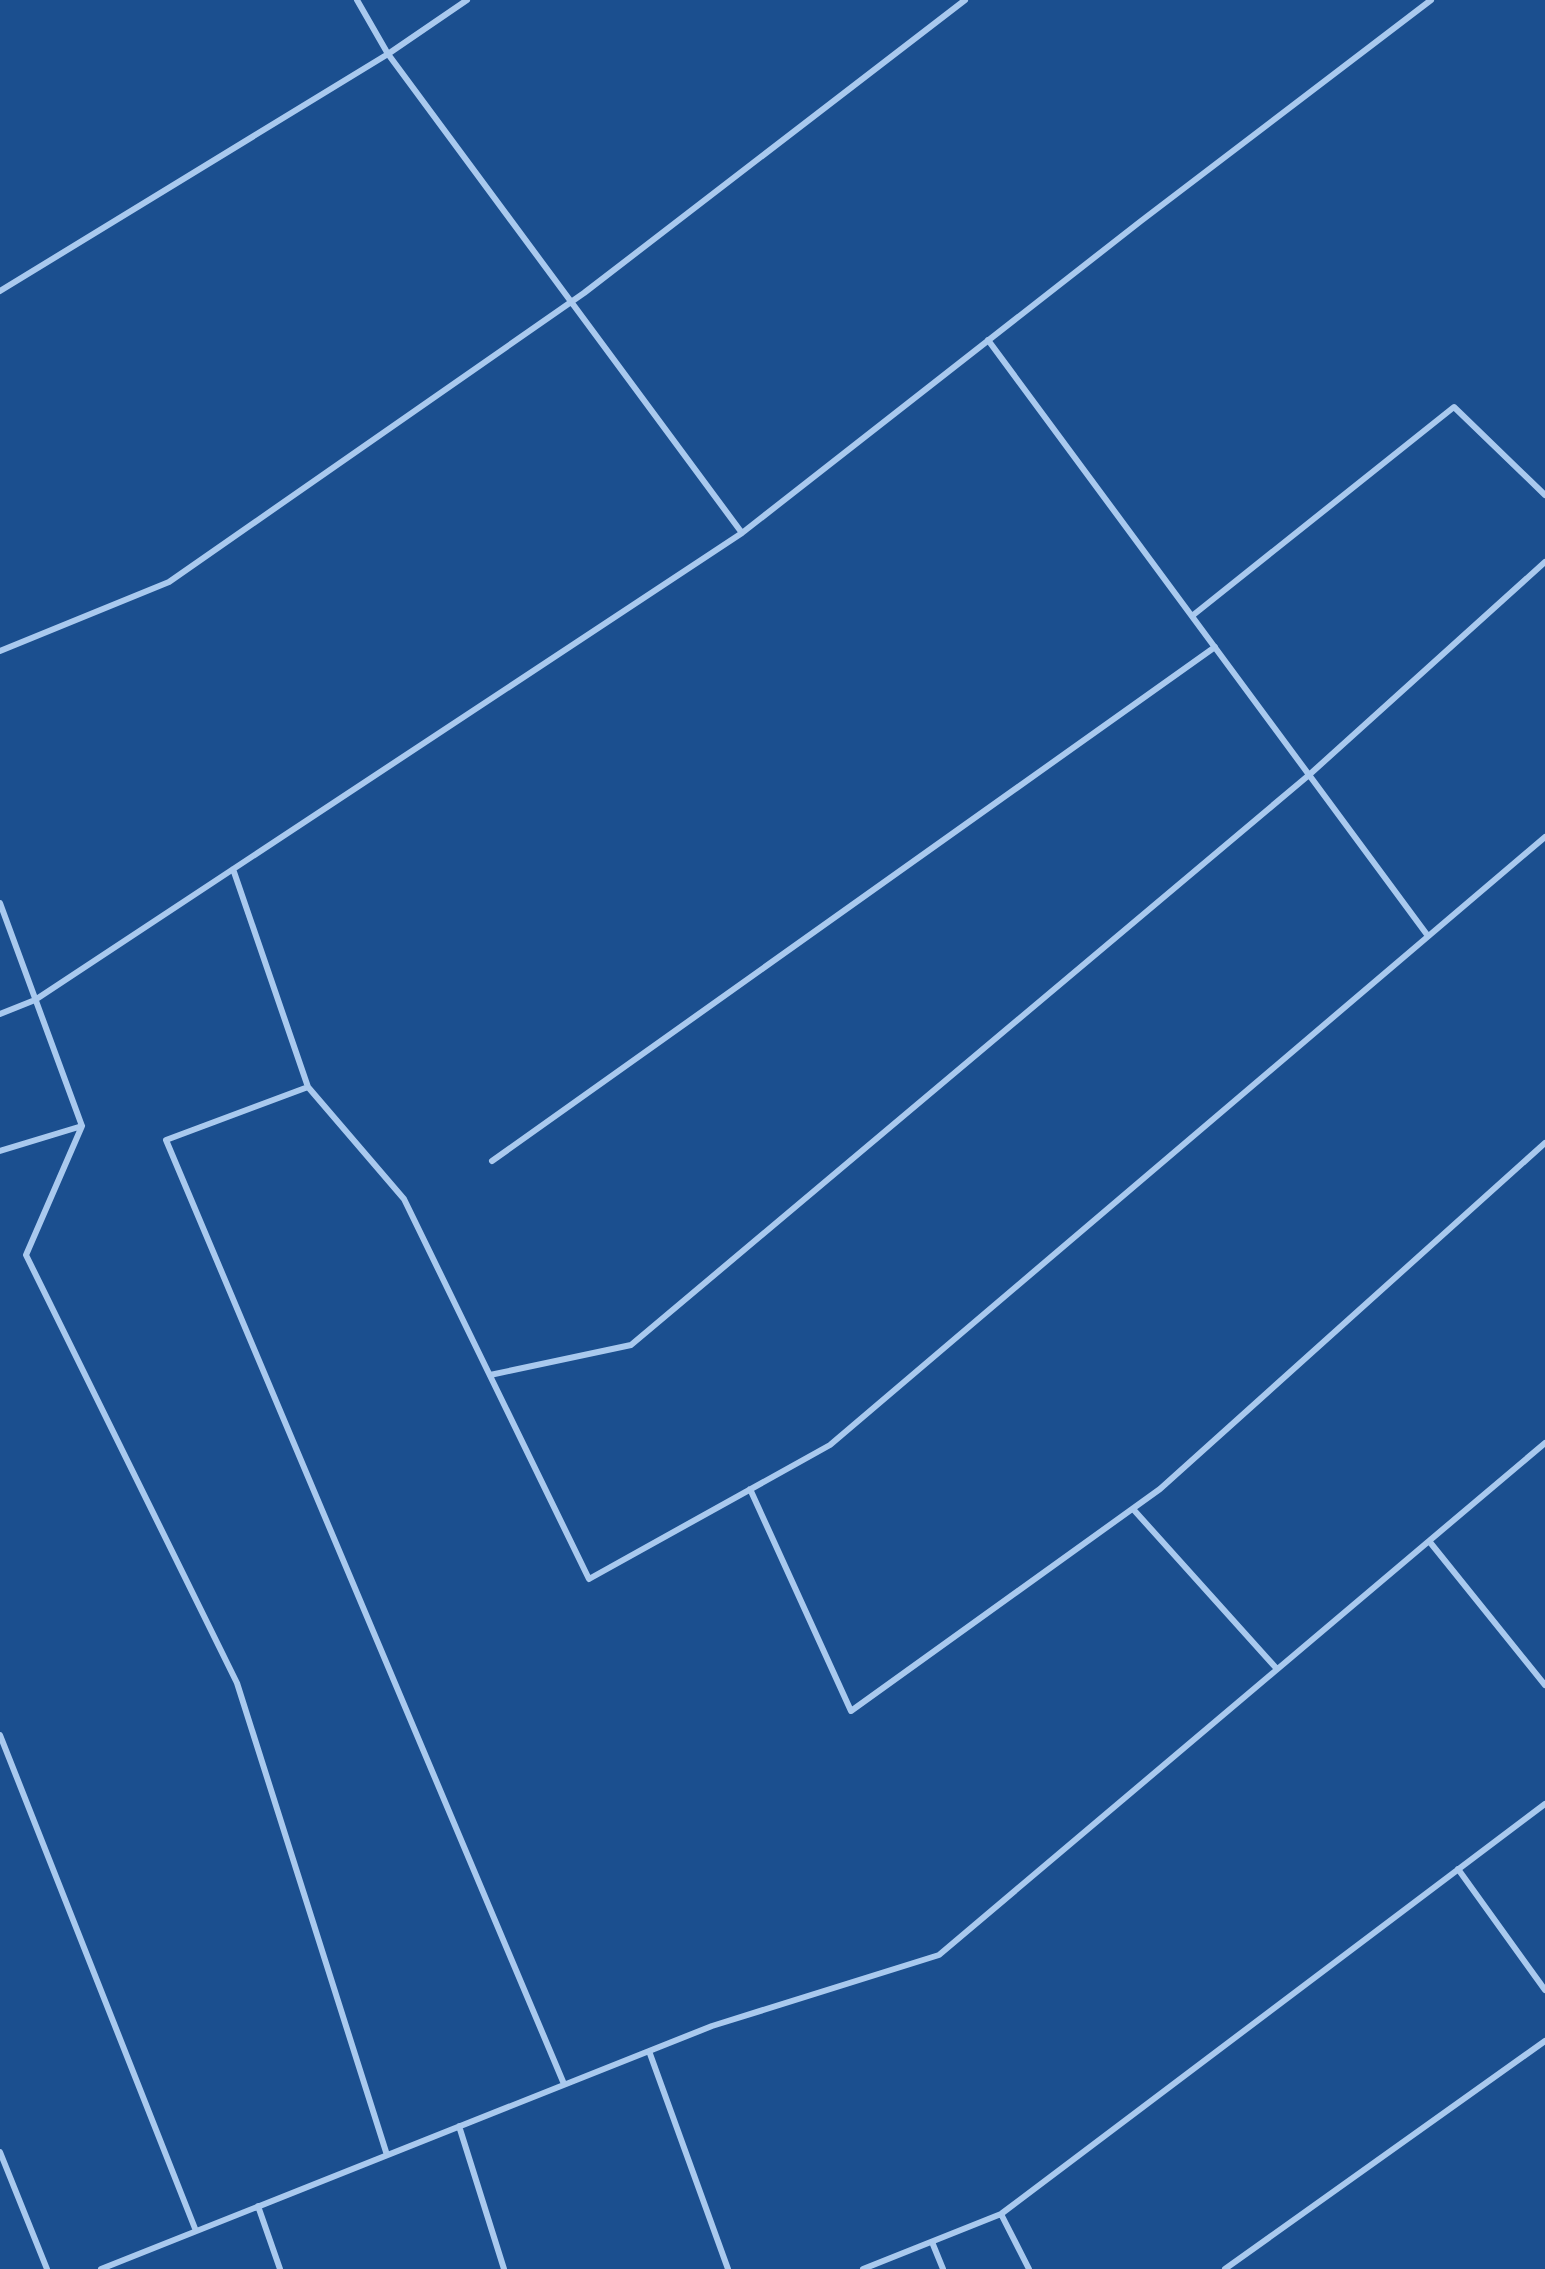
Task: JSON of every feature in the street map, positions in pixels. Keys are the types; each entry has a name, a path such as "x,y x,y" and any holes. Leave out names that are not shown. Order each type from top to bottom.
{"street":[{"path":"357,0 388,54 742,533"},
{"path":"0,291 388,54 467,0"},
{"path":"0,651 169,582 572,303 965,0"},
{"path":"0,1014 35,1000 742,533 988,340 1431,0"},
{"path":"988,340 1428,936"},
{"path":"1192,616 1454,407 1545,495"},
{"path":"490,1375 631,1345 1309,775 1545,562"},
{"path":"492,1161 1215,647"},
{"path":"233,868 308,1087 404,1199 589,1579 830,1445 1545,837"},
{"path":"0,903 82,1125 26,1255 237,1683 387,2155"},
{"path":"308,1087 166,1140 564,2084"},
{"path":"0,1151 82,1125"},
{"path":"750,1489 851,1711 1160,1490 1545,1143"},
{"path":"101,2269 712,2026 939,1955 1545,1443"},
{"path":"1133,1509 1277,1669"},
{"path":"1429,1541 1545,1685"},
{"path":"0,1735 196,2231"},
{"path":"863,2269 1001,2214 1545,1804"},
{"path":"1458,1869 1545,1990"},
{"path":"1225,2269 1545,2041"},
{"path":"649,2051 728,2269"},
{"path":"459,2126 504,2269"},
{"path":"0,2152 47,2269"},
{"path":"258,2206 280,2269"},
{"path":"1001,2214 1029,2269"},
{"path":"932,2242 943,2269"}]}
